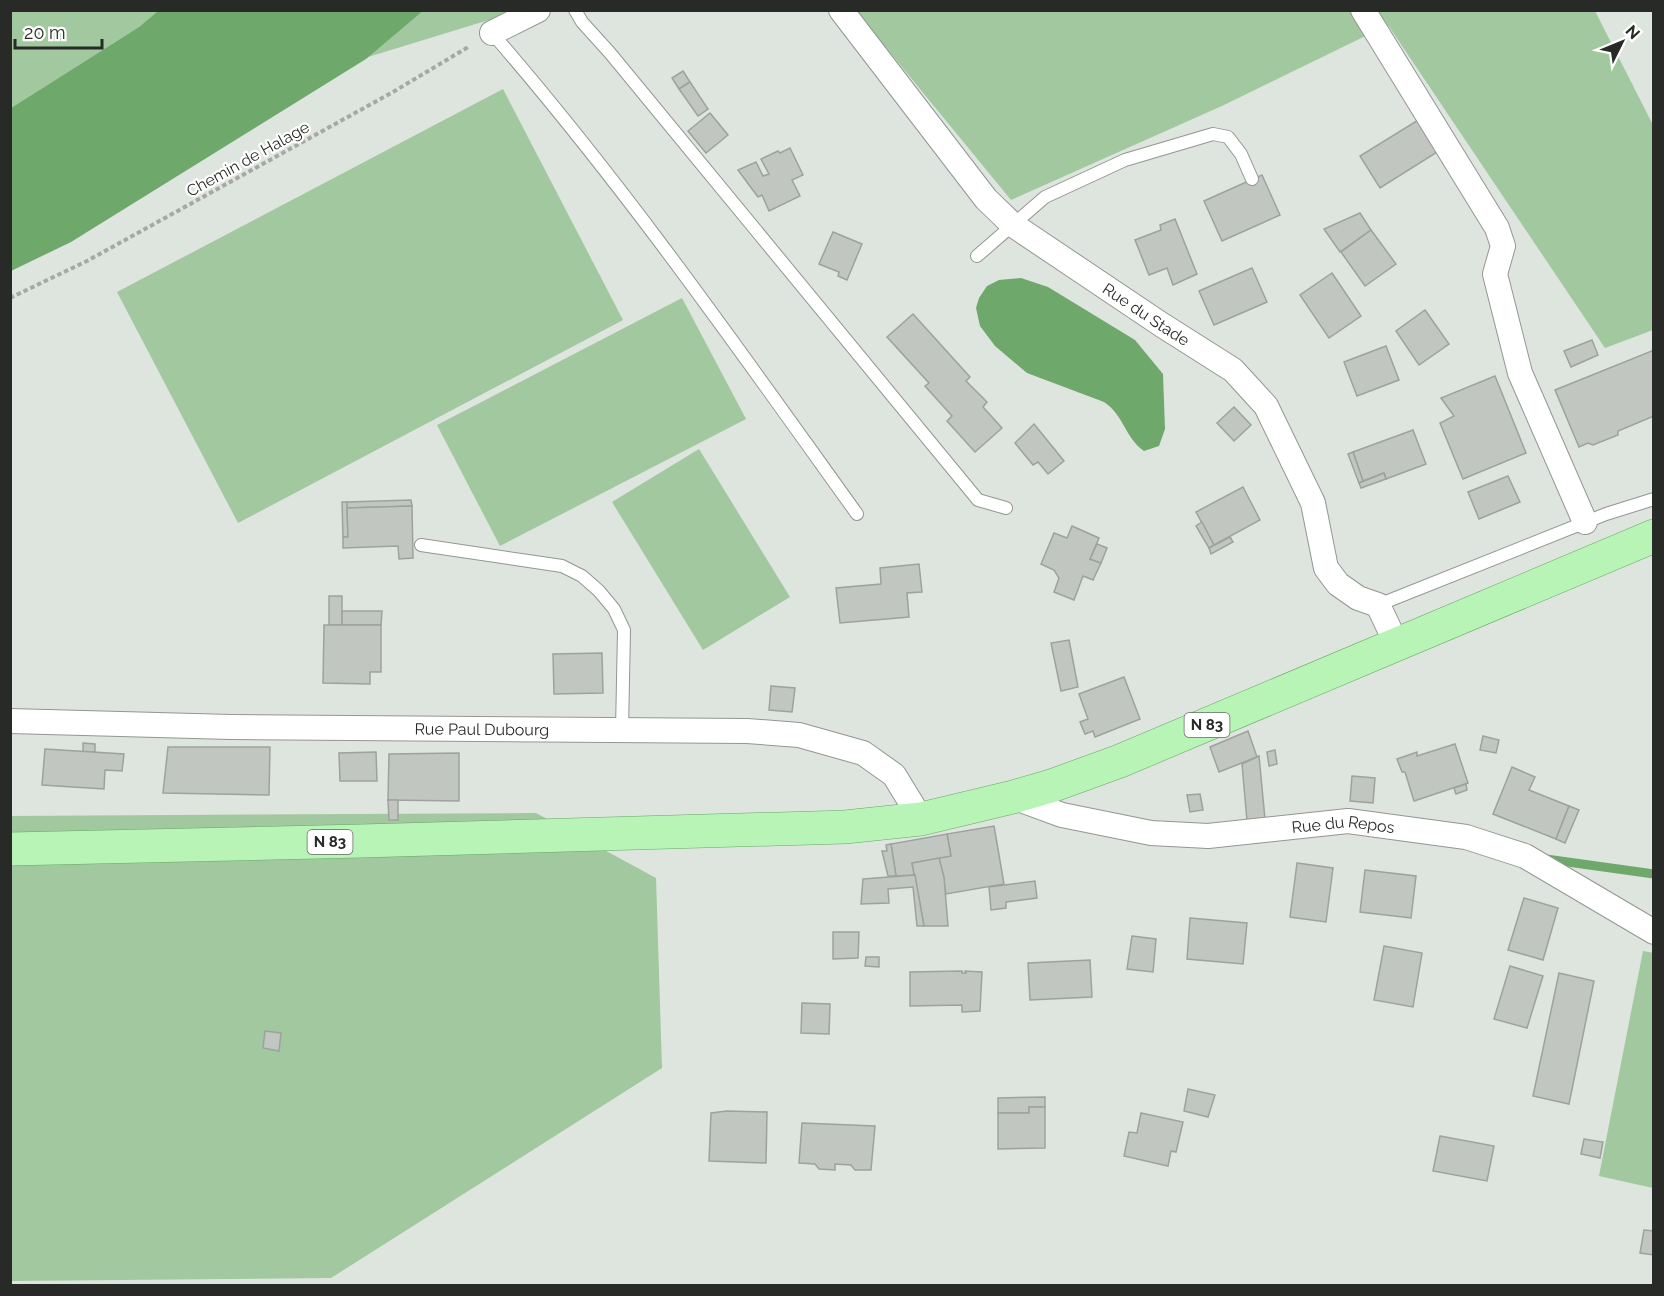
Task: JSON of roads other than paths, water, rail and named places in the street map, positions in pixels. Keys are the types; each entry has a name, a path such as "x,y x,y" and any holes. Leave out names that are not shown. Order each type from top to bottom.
{"main road":[{"name":"N 83","path":"10,849 362,842 845,827 921,819 1013,797 1120,761 1653,536"}],"street":[{"path":"492,33 538,10"},
{"name":"Rue du Stade","path":"841,10 986,199 1013,225 1162,326 1233,370 1266,406 1313,503 1326,568 1344,589 1358,598 1378,605"},
{"path":"1363,10 1497,228 1503,246 1495,274 1520,373 1585,522"},
{"path":"1378,605 1397,645"},
{"name":"Rue Paul Dubourg","path":"10,721 231,727 747,731 799,735 863,753 894,775 921,819"},
{"name":"Rue du Repos","path":"1013,797 1062,815 1151,834 1208,836 1348,821 1466,837 1525,856 1653,932"}],"lane":[{"path":"576,10 582,22 978,500 1006,508"},
{"path":"492,33 545,93 711,310 857,514"},
{"path":"978,256 1045,197 1125,160 1213,134 1228,137 1241,154 1252,179"},
{"path":"1378,605 1585,522 1653,499"},
{"path":"421,545 562,566 582,576 599,591 614,609 624,630 622,730"}],"waterway":[{"path":"1546,859 1654,874"}]}
